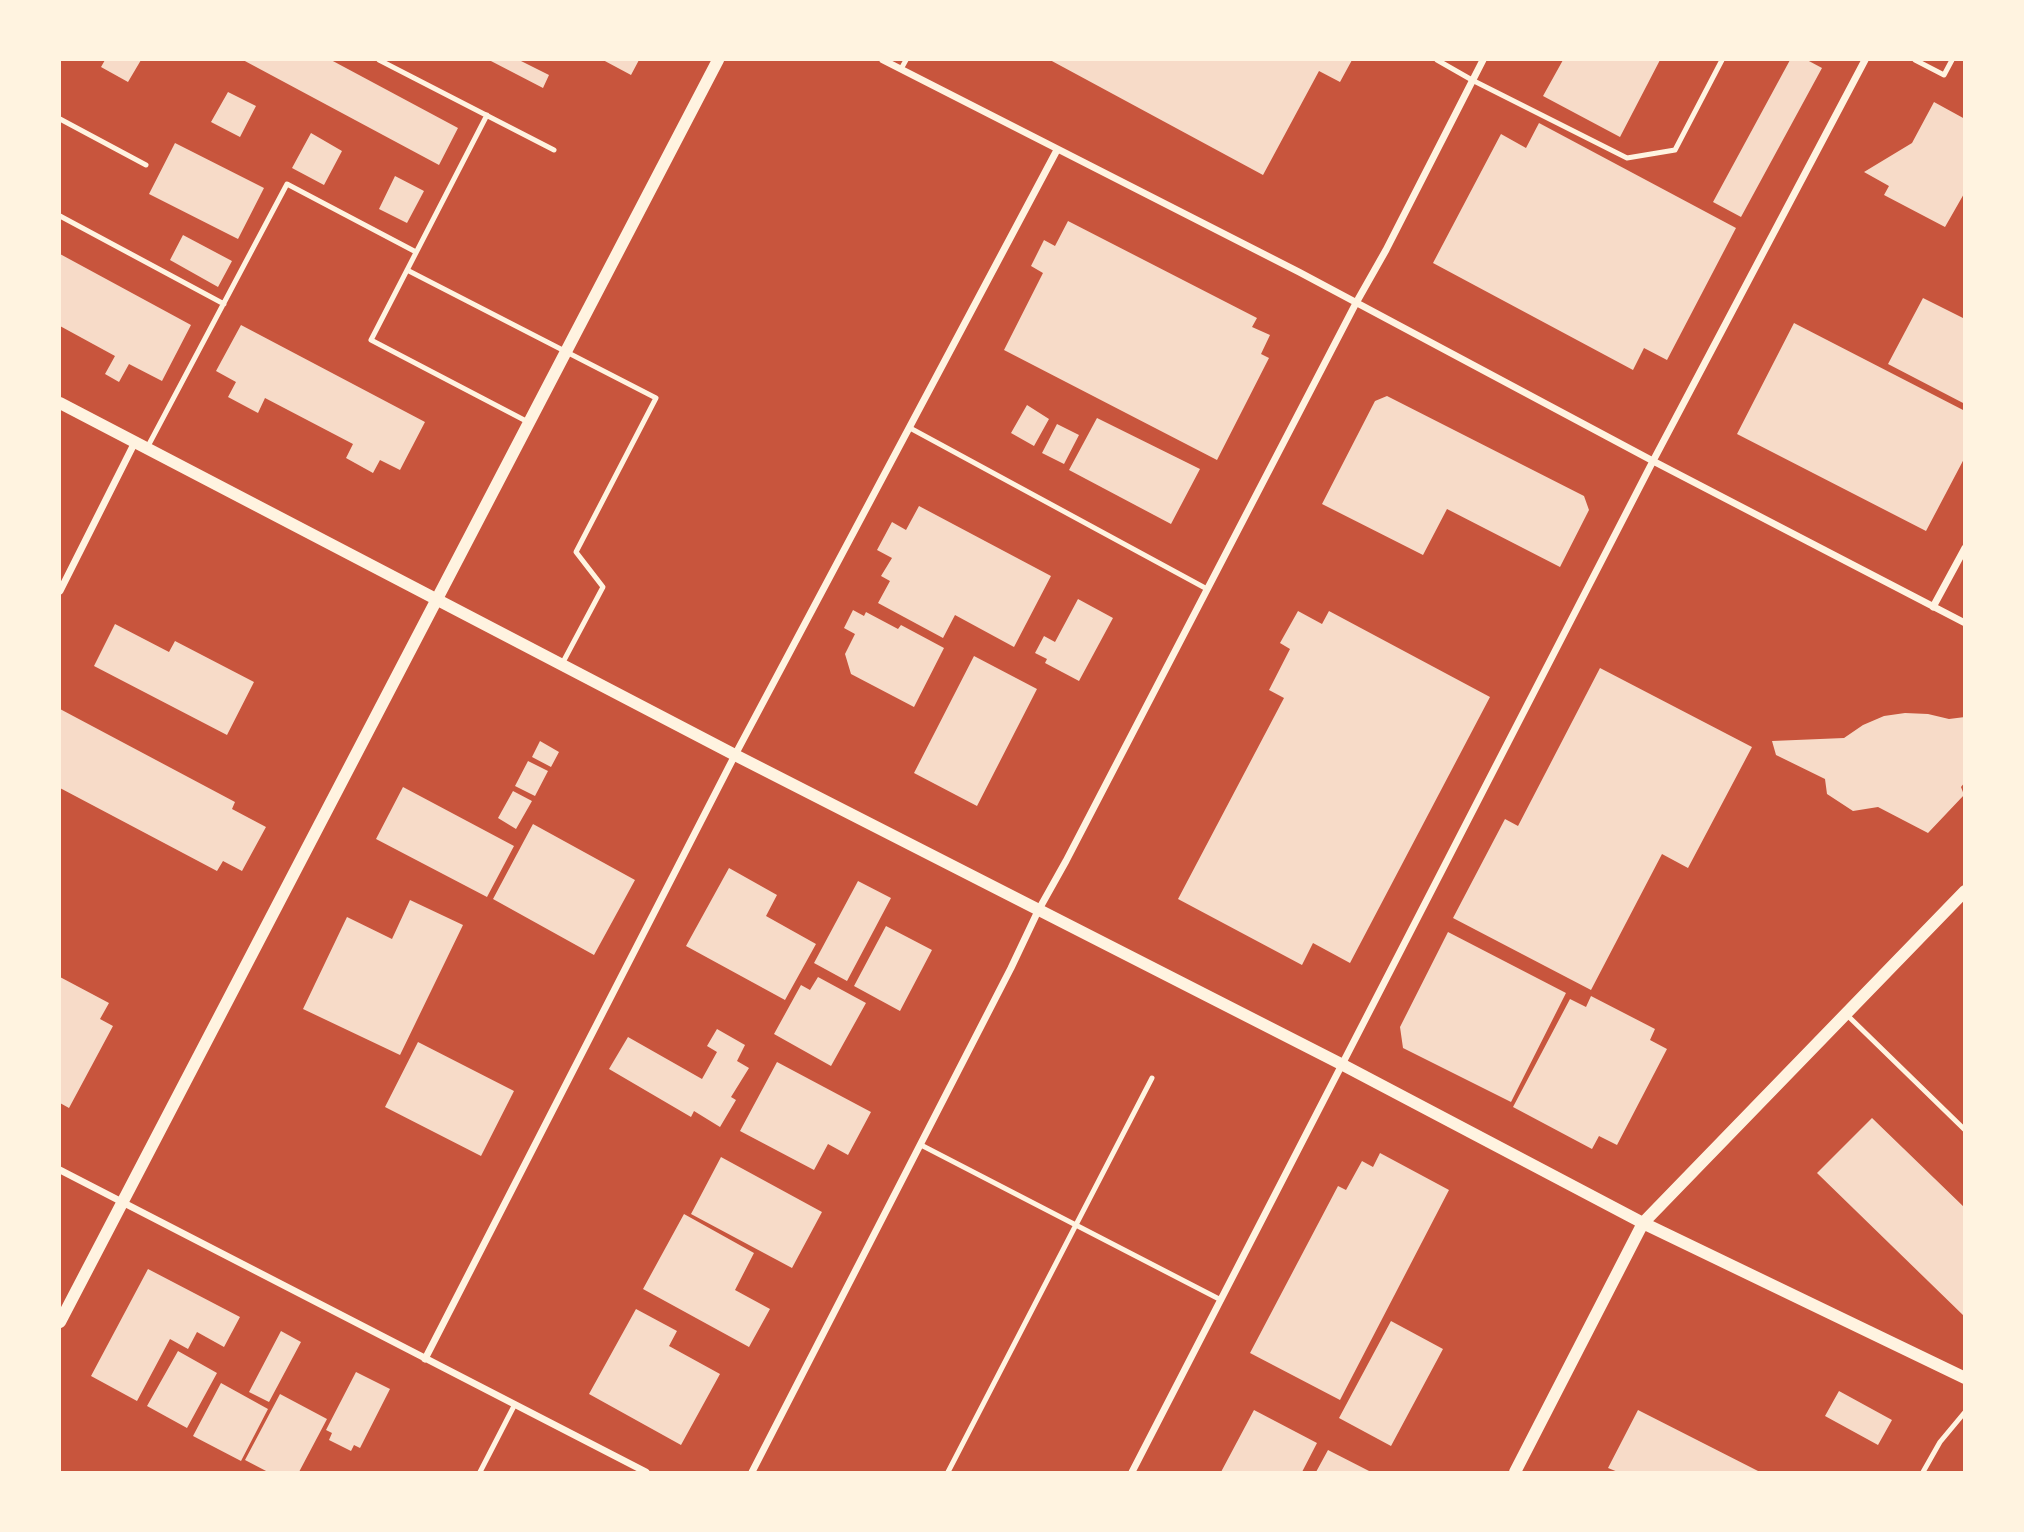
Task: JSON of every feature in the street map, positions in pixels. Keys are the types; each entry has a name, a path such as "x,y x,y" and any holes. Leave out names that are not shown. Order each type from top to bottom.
{"street":[{"path":"60,1322 718,60"},
{"path":"883,60 1356,303 1965,623"},
{"path":"752,1472 1012,968 1038,911 1066,862 1483,60"},
{"path":"1132,1472 1653,461 1865,60"},
{"path":"425,1359 735,755 1057,150"},
{"path":"60,403 735,755 1343,1065 1643,1223 1965,1378"},
{"path":"60,591 135,442"},
{"path":"1933,607 1965,548"},
{"path":"1515,1472 1643,1223 1965,891"},
{"path":"60,1170 646,1472"}],"lane":[{"path":"379,60 554,150"},
{"path":"901,69 906,60"},
{"path":"1437,60 1627,158 1675,150 1723,60"},
{"path":"1915,60 1944,75 1952,60"},
{"path":"487,115 371,340 528,422"},
{"path":"60,119 146,165"},
{"path":"147,449 287,184 416,252"},
{"path":"60,216 223,304"},
{"path":"407,270 656,398 576,552 603,587 562,664"},
{"path":"910,428 1207,589"},
{"path":"1845,1014 1965,1130"},
{"path":"947,1472 1152,1078"},
{"path":"921,1144 1221,1300"},
{"path":"480,1472 514,1406"},
{"path":"1923,1472 1940,1442 1965,1412"}],"building":[{"path":"105,60 141,60 128,82 101,67"},
{"path":"243,60 331,60 458,128 439,165"},
{"path":"489,60 519,60 549,75 543,88"},
{"path":"603,60 639,60 631,75"},
{"path":"1050,60 1352,60 1340,82 1319,71 1263,175"},
{"path":"1563,60 1660,60 1620,137 1543,96"},
{"path":"1790,60 1807,60 1822,68 1741,217 1713,202"},
{"path":"228,92 256,106 240,137 211,122"},
{"path":"1934,102 1965,119 1965,192 1945,227 1884,195 1889,186 1864,172 1912,143"},
{"path":"1539,123 1736,228 1667,360 1644,348 1633,370 1433,263 1501,134 1526,148"},
{"path":"311,133 342,151 324,185 292,168"},
{"path":"175,143 264,188 238,239 149,194"},
{"path":"395,176 424,191 407,223 379,209"},
{"path":"1068,221 1257,318 1252,327 1270,335 1261,354 1269,358 1217,460 1004,350 1043,273 1031,266 1044,240 1055,246"},
{"path":"183,235 232,261 218,287 170,260"},
{"path":"60,254 191,325 162,381 129,364 119,382 105,374 115,356 60,326"},
{"path":"1923,298 1965,319 1965,404 1888,364"},
{"path":"1794,323 1965,411 1965,457 1926,531 1737,434"},
{"path":"241,325 425,422 400,470 380,460 373,473 346,458 353,444 265,398 258,413 228,397 236,382 216,371"},
{"path":"1387,396 1584,496 1589,510 1560,567 1447,509 1423,555 1322,504 1375,401"},
{"path":"1027,405 1049,419 1034,446 1011,433"},
{"path":"1097,418 1200,469 1171,524 1069,470"},
{"path":"1057,424 1079,435 1064,464 1042,453"},
{"path":"919,506 1051,576 1014,647 955,615 943,638 878,603 890,581 881,576 892,558 877,550 892,522 906,530"},
{"path":"1078,599 1113,618 1079,681 1045,663 1047,659 1035,653 1044,636 1055,642"},
{"path":"853,610 864,616 866,612 898,629 901,625 944,648 914,707 851,674 845,654 855,634 844,628"},
{"path":"1298,611 1322,624 1329,611 1490,697 1350,963 1313,943 1302,965 1178,899 1284,698 1269,690 1290,649 1280,643"},
{"path":"115,624 169,652 175,641 254,682 227,735 94,666"},
{"path":"974,656 1037,689 977,806 914,773"},
{"path":"1600,668 1752,747 1688,868 1662,854 1591,990 1453,918 1505,819 1518,826"},
{"path":"60,709 235,802 232,809 266,827 242,871 223,861 217,871 60,788"},
{"path":"1928,714 1949,719 1965,717 1965,782 1961,787 1964,795 1928,833 1878,807 1853,811 1827,794 1825,779 1776,755 1772,741 1844,738 1863,725 1884,716"},
{"path":"540,741 559,752 551,767 532,757"},
{"path":"528,761 548,771 535,796 515,786"},
{"path":"403,787 514,846 487,897 376,839"},
{"path":"513,791 532,801 516,829 498,818"},
{"path":"533,824 635,880 594,955 493,899"},
{"path":"729,868 777,895 766,916 816,944 785,1000 686,946"},
{"path":"858,881 891,898 847,981 814,963"},
{"path":"410,900 463,925 400,1055 303,1009 347,917 392,939"},
{"path":"886,926 932,950 900,1011 854,986"},
{"path":"1448,932 1566,993 1511,1102 1403,1048 1400,1027"},
{"path":"60,977 109,1003 100,1019 113,1026 69,1108 60,1103"},
{"path":"818,977 866,1003 831,1066 774,1034 801,985 810,990"},
{"path":"1591,996 1655,1029 1650,1040 1667,1049 1617,1145 1599,1136 1592,1149 1513,1107 1570,999 1586,1007"},
{"path":"717,1029 745,1045 737,1061 749,1068 731,1097 736,1100 720,1127 694,1111 691,1117 609,1069 628,1037 702,1079 717,1052 707,1046"},
{"path":"418,1042 514,1091 481,1156 385,1107"},
{"path":"777,1062 871,1112 848,1155 828,1144 814,1170 740,1131"},
{"path":"1872,1118 1965,1208 1965,1317 1817,1173"},
{"path":"1380,1153 1449,1190 1340,1400 1250,1353 1338,1186 1346,1190 1362,1161 1373,1167"},
{"path":"721,1157 822,1212 792,1268 691,1214"},
{"path":"684,1214 754,1253 735,1290 770,1309 749,1347 643,1289"},
{"path":"148,1269 240,1317 224,1347 197,1332 188,1349 170,1339 137,1401 91,1376"},
{"path":"636,1309 677,1331 669,1346 720,1374 681,1445 589,1394"},
{"path":"1391,1321 1443,1349 1391,1446 1339,1418"},
{"path":"281,1331 301,1342 269,1402 249,1392"},
{"path":"178,1351 217,1373 187,1428 147,1406"},
{"path":"356,1372 390,1389 360,1448 354,1445 351,1451 329,1440 332,1433 326,1430"},
{"path":"221,1383 268,1409 241,1461 193,1436"},
{"path":"1839,1391 1892,1420 1878,1445 1825,1416"},
{"path":"280,1394 327,1419 299,1472 268,1472 245,1460"},
{"path":"1254,1410 1317,1443 1302,1472 1221,1472"},
{"path":"1638,1410 1760,1472 1618,1472 1608,1468"},
{"path":"1328,1450 1371,1472 1316,1472"}]}
